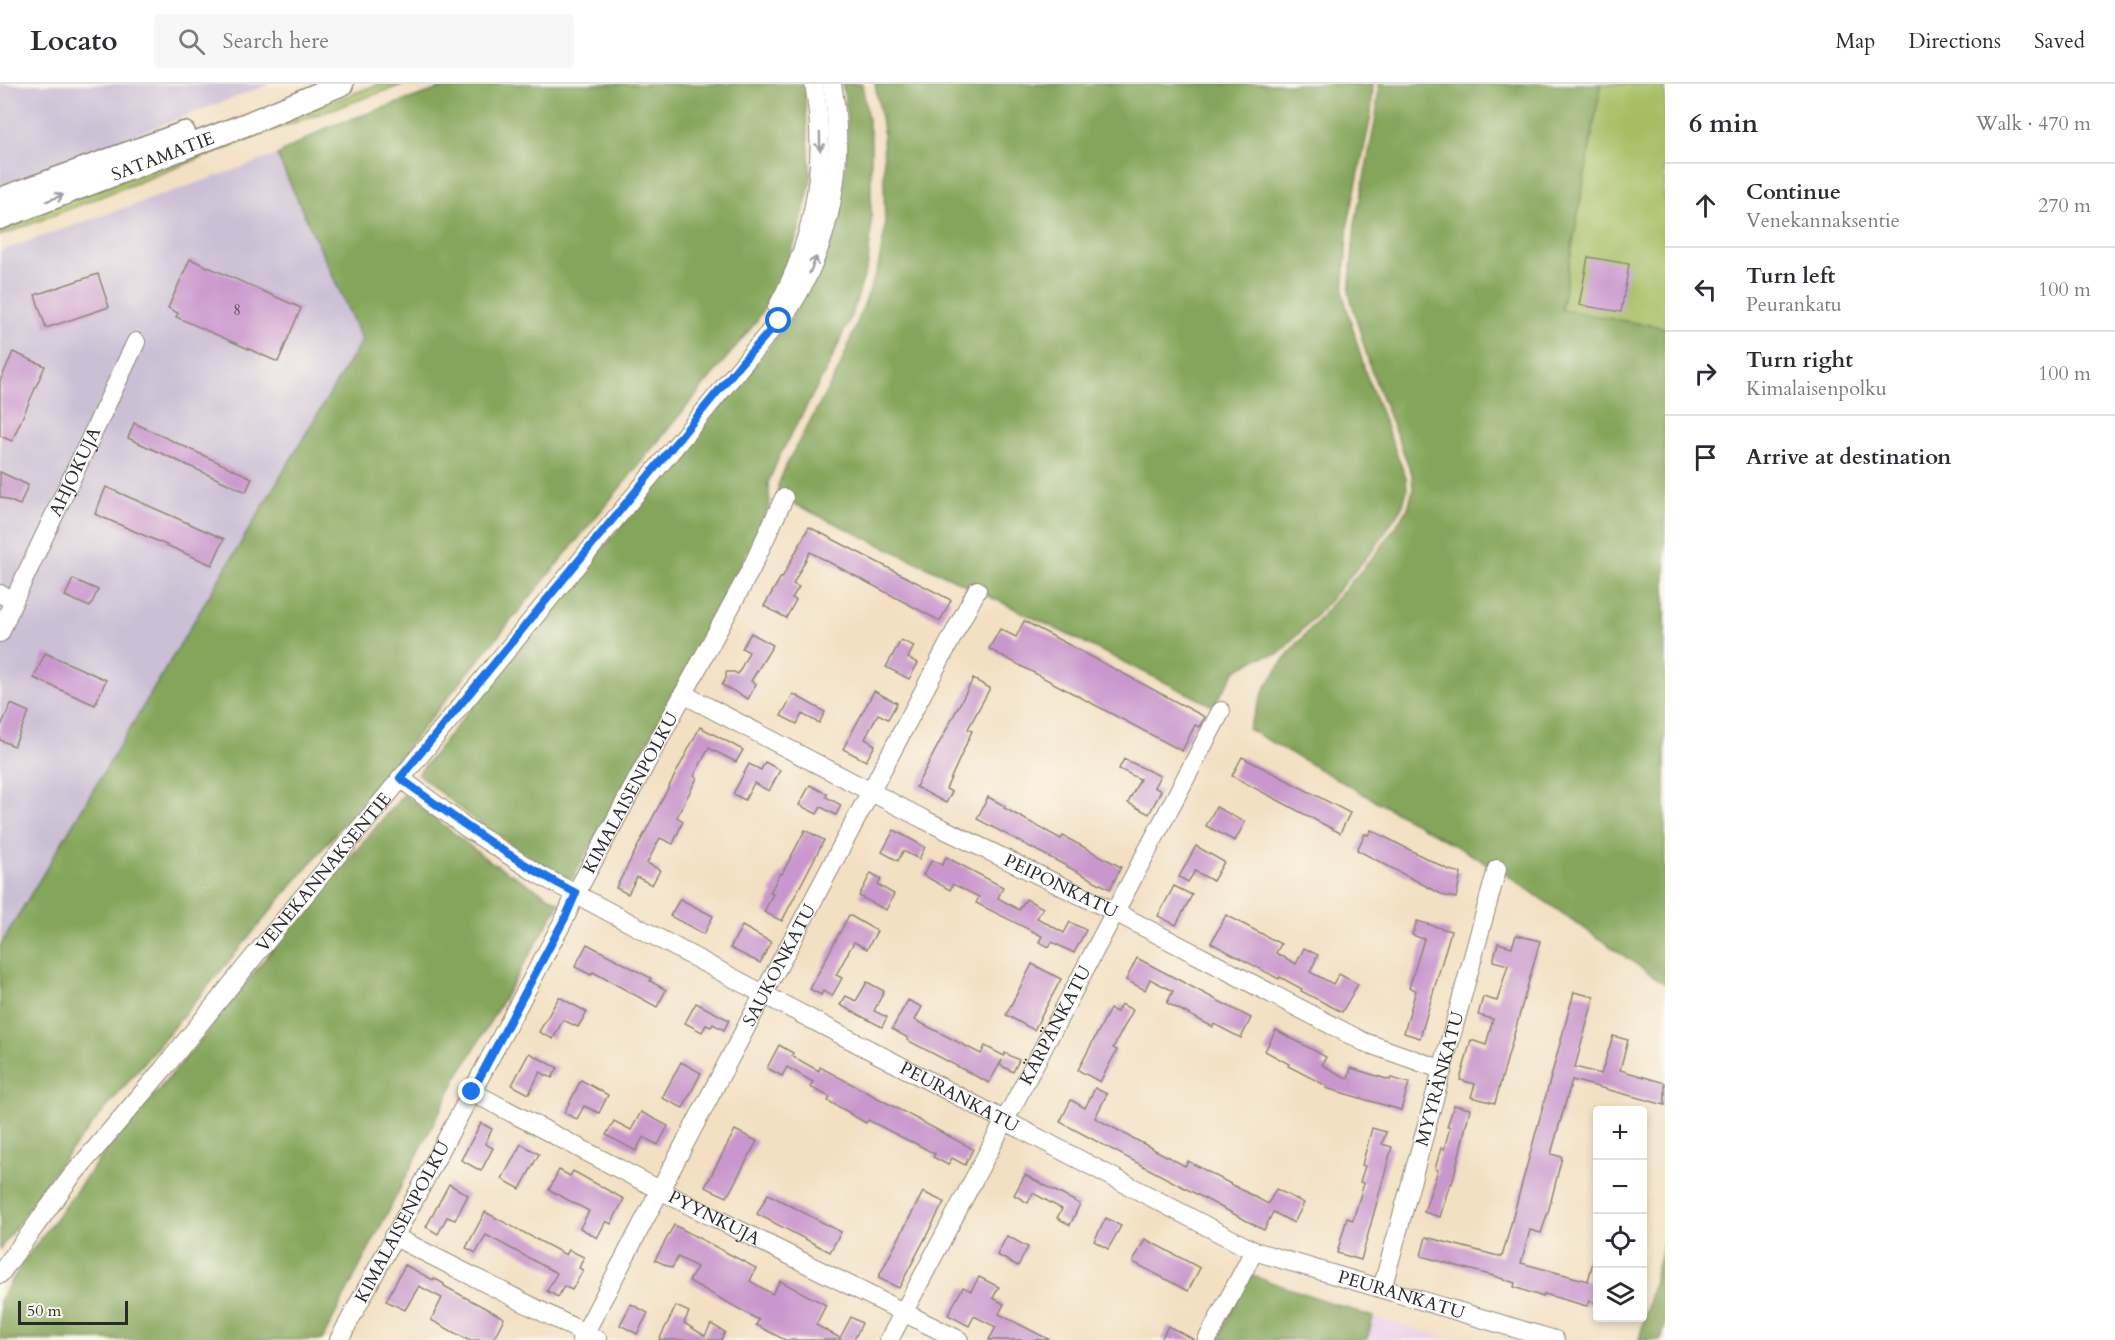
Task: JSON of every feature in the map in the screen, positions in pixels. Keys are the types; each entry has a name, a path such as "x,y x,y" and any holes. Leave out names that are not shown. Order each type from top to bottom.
{"main road":[{"name":"SATAMATIE","path":"0,199 205,126 332,87"},
{"name":"SATAMATIE","path":"0,218 247,124 332,87"}],"street":[{"name":"VENEKANNAKSENTIE","path":"742,362 772,316 792,279 803,252 813,214 819,183 820,149 814,84"},
{"name":"VENEKANNAKSENTIE","path":"0,1274 71,1177 164,1068 742,362 791,306 807,279 821,244 835,187 836,120 832,84"},
{"name":"AHJOKUJA","path":"0,633 7,597 136,342"},
{"name":"KIMALAISENPOLKU","path":"339,1340 751,569 783,498"},
{"name":"SAUKONKATU","path":"588,1338 660,1190 765,996 977,590"},
{"name":"PEIPONKATU","path":"683,694 925,820 1115,912 1364,1042 1443,1070"},
{"name":"KÄRPÄNKATU","path":"889,1340 1221,711"},
{"name":"PEURANKATU","path":"400,778 466,828 538,874 765,996 1254,1251 1555,1340"},
{"name":"MYYRÄNKATU","path":"1382,1289 1497,869"},
{"name":"PYYNKUJA","path":"472,1092 660,1190 959,1340"},
{"path":"393,1236 588,1338"},
{"path":"1207,1340 1254,1251"}],"shaded area":[{"path":"0,84 270,84 0,186"},
{"path":"277,155 362,339 0,946 0,251"},
{"path":"1373,1317 1455,1340 1367,1340"}],"green space":[{"path":"379,84 405,84 276,129 0,236 0,225"},
{"path":"453,84 804,84 811,181 798,233 783,273 756,322 394,763 57,1167 0,1249 0,946 362,340 277,155 328,127"},
{"path":"842,84 862,84 871,137 871,231 868,264 853,311 829,365 779,457 768,483 770,504 742,563 680,683 571,881 473,819 418,774 558,601 743,380 809,292 817,278 835,229 844,179 847,128"},
{"path":"875,84 1373,84 1371,116 1348,224 1343,295 1366,374 1406,478 1407,490 1403,505 1376,546 1321,610 1279,654 1258,658 1236,670 1213,706 790,502 778,492 778,485 788,461 840,367 878,268 885,230 883,129"},
{"path":"1379,84 1601,84 1561,310 1665,328 1665,984 1504,873 1248,729 1265,688 1284,659 1380,549 1408,508 1413,490 1412,474 1371,370 1349,293 1355,224 1376,117"},
{"path":"1601,84 1665,84 1665,328 1561,311"},
{"path":"404,794 489,861 560,903 457,1078 322,1340 0,1340 0,1299 24,1261 102,1156 195,1047 286,932"},
{"path":"1665,1236 1665,1326 1661,1340 1639,1340 1644,1322 1647,1322 1647,1308"},
{"path":"1250,1275 1373,1317 1367,1340 1217,1340"}],"building":[{"path":"1588,257 1629,264 1621,312 1579,305"},
{"path":"190,259 301,308 278,362 176,317 178,313 168,308"},
{"path":"98,274 109,307 46,328 35,295"},
{"path":"13,352 45,366 12,441 0,436 0,381"},
{"path":"134,423 252,478 246,492 128,438"},
{"path":"0,472 28,485 20,505 0,497"},
{"path":"106,487 224,539 212,565 95,514"},
{"path":"809,527 951,600 940,621 810,552 793,584 799,587 792,598 796,600 786,618 764,606"},
{"path":"73,579 98,590 90,607 65,596"},
{"path":"1024,621 1205,717 1199,727 1195,725 1182,751 989,649 1000,629 1016,637"},
{"path":"751,633 773,645 751,681 756,684 748,699 722,685 726,672 738,674 749,652 742,648"},
{"path":"901,640 914,646 908,658 918,663 909,679 886,667"},
{"path":"45,653 106,680 95,705 34,678"},
{"path":"973,679 990,688 968,729 972,731 946,789 952,792 946,803 916,787"},
{"path":"874,691 897,703 888,719 878,714 865,739 875,745 866,761 843,749"},
{"path":"793,694 825,712 819,723 802,714 797,724 781,716"},
{"path":"11,704 29,712 14,746 0,740 0,728"},
{"path":"700,727 743,750 736,762 709,748 694,776 697,778 677,817 683,821 673,844 660,838 647,863 660,870 652,885 637,877 628,894 616,888"},
{"path":"1242,757 1350,813 1340,833 1232,776"},
{"path":"1124,759 1160,776 1154,787 1161,791 1149,814 1128,803 1140,779 1119,769"},
{"path":"765,762 780,770 769,791 754,783 745,800 733,794 749,764 761,770"},
{"path":"810,785 841,805 836,815 821,807 817,814 799,805"},
{"path":"988,797 1061,839 1063,836 1121,867 1110,889 977,819"},
{"path":"1216,807 1245,822 1235,841 1206,826"},
{"path":"805,830 824,840 782,921 764,912 780,873 782,874"},
{"path":"894,830 925,847 919,859 903,851 898,861 882,852"},
{"path":"1371,830 1449,870 1461,873 1456,898 1445,896 1357,850 1365,834 1368,835"},
{"path":"1196,846 1224,862 1213,881 1195,871 1188,882 1179,877"},
{"path":"946,857 1003,887 998,898 1019,910 1026,899 1043,908 1037,918 1064,933 1070,922 1086,930 1074,953 1052,942 1049,947 1039,942 1042,936 976,903 979,897 953,884 950,890 923,875 932,860 942,865"},
{"path":"871,873 881,879 878,885 894,894 886,910 859,896"},
{"path":"1174,886 1192,895 1176,925 1158,916"},
{"path":"680,899 713,916 704,934 670,916"},
{"path":"849,915 877,931 867,949 854,942 836,975 842,978 832,996 823,991 821,995 810,989"},
{"path":"1226,915 1281,944 1276,953 1296,964 1304,948 1318,955 1310,972 1333,984 1339,974 1358,984 1342,1012 1301,991 1302,989 1280,977 1279,979 1211,943"},
{"path":"1417,921 1451,931 1420,1038 1404,1033 1416,990 1409,988 1424,939 1412,935"},
{"path":"742,926 771,942 760,963 730,948"},
{"path":"1516,935 1540,941 1495,1103 1471,1097 1475,1084 1460,1080 1471,1040 1486,1045 1493,1019 1478,1015 1483,997 1497,1001 1508,965 1493,961 1498,943 1512,947"},
{"path":"587,944 651,978 650,981 666,990 657,1007 593,972 591,975 575,967"},
{"path":"1137,958 1251,1018 1241,1038 1214,1024 1213,1027 1167,1003 1173,991 1150,979 1145,990 1126,980"},
{"path":"1032,964 1061,979 1034,1030 1006,1015"},
{"path":"867,982 884,991 874,1011 887,1017 882,1027 840,1005 846,996 856,1001"},
{"path":"1574,992 1594,997 1575,1067 1601,1074 1613,1036 1628,1040 1620,1070 1665,1083 1665,1105 1572,1080 1551,1154 1562,1157 1549,1209 1541,1233 1530,1230 1521,1263 1588,1281 1593,1262 1593,1302 1589,1301 1587,1306 1544,1294 1543,1297 1514,1287 1515,1283 1421,1256 1426,1237 1502,1257"},
{"path":"559,997 587,1012 578,1027 563,1020 553,1039 539,1032"},
{"path":"908,1000 922,1007 915,1020 981,1054 985,1046 1004,1056 1005,1053 1019,1060 1013,1072 1000,1065 1002,1060 989,1083 907,1040 908,1038 892,1029"},
{"path":"696,1003 729,1020 724,1030 713,1024 711,1027 706,1025 702,1032 685,1023"},
{"path":"1121,1004 1133,1010 1113,1048 1117,1050 1100,1082 1078,1070 1110,1009 1117,1012"},
{"path":"1276,1030 1326,1057 1322,1065 1348,1079 1351,1068 1390,1080 1391,1078 1409,1083 1401,1110 1326,1088 1327,1086 1288,1066 1289,1064 1265,1051"},
{"path":"779,1045 793,1053 792,1056 819,1071 820,1067 973,1149 965,1165 952,1158 948,1165 933,1157 935,1154 911,1141 868,1120 866,1123 828,1101 830,1097 810,1087 813,1082 787,1067 782,1076 767,1068"},
{"path":"529,1053 558,1068 552,1078 540,1072 529,1094 512,1085"},
{"path":"681,1062 701,1073 683,1108 662,1098"},
{"path":"581,1080 608,1095 599,1113 584,1106 577,1119 564,1113"},
{"path":"1095,1088 1107,1094 1095,1118 1185,1166 1188,1161 1268,1204 1276,1189 1304,1203 1294,1223 1273,1212 1264,1230 1060,1122 1071,1100 1085,1108"},
{"path":"1454,1105 1470,1109 1452,1184 1450,1183 1440,1217 1424,1212 1438,1170 1435,1169 1441,1148 1444,1149 1450,1127 1447,1127"},
{"path":"641,1112 668,1126 658,1145 643,1137 636,1151 606,1135 614,1121 631,1130"},
{"path":"481,1123 492,1129 485,1144 493,1148 481,1171 461,1160"},
{"path":"1372,1128 1386,1132 1382,1144 1392,1147 1361,1260 1337,1253 1347,1218 1353,1220 1364,1183 1360,1182 1365,1166 1362,1165"},
{"path":"735,1130 757,1141 727,1197 705,1187"},
{"path":"521,1144 539,1154 520,1189 502,1179"},
{"path":"559,1170 570,1176 573,1171 624,1199 611,1224 606,1221 597,1238 580,1228 589,1211 549,1190"},
{"path":"1025,1175 1080,1204 1070,1225 1057,1218 1062,1209 1033,1193 1028,1203 1014,1195"},
{"path":"449,1184 468,1195 455,1220 447,1217 438,1234 426,1227"},
{"path":"923,1192 944,1202 899,1288 878,1278"},
{"path":"768,1194 841,1232 830,1252 757,1214"},
{"path":"485,1212 566,1255 569,1250 584,1257 579,1268 583,1270 572,1290 564,1286 558,1297 547,1291 557,1273 486,1235 476,1253 466,1248"},
{"path":"1106,1218 1121,1226 1108,1249 1094,1241"},
{"path":"674,1225 756,1268 750,1281 772,1294 780,1281 826,1305 816,1325 840,1338 851,1317 862,1323 854,1340 785,1340 756,1325 759,1320 689,1281 697,1267 678,1257 672,1268 655,1260"},
{"path":"1007,1236 1028,1247 1018,1266 997,1255"},
{"path":"1145,1239 1200,1268 1188,1291 1133,1262"},
{"path":"405,1265 433,1280 434,1278 444,1286 504,1318 493,1340 468,1340 431,1320 442,1298 419,1286 405,1310 386,1301"},
{"path":"979,1277 999,1287 993,1298 1004,1304 999,1314 1050,1340 989,1340 996,1327 974,1316 969,1326 948,1315 963,1287 971,1291"},
{"path":"631,1304 648,1313 637,1334 620,1325"},
{"path":"676,1306 689,1312 684,1323 705,1336 711,1324 725,1332 721,1340 659,1340"},
{"path":"1168,1326 1195,1340 1161,1340"}],"route":[{"path":"472,1092 576,893 538,874 466,828 400,778 742,362 779,321"}]}
